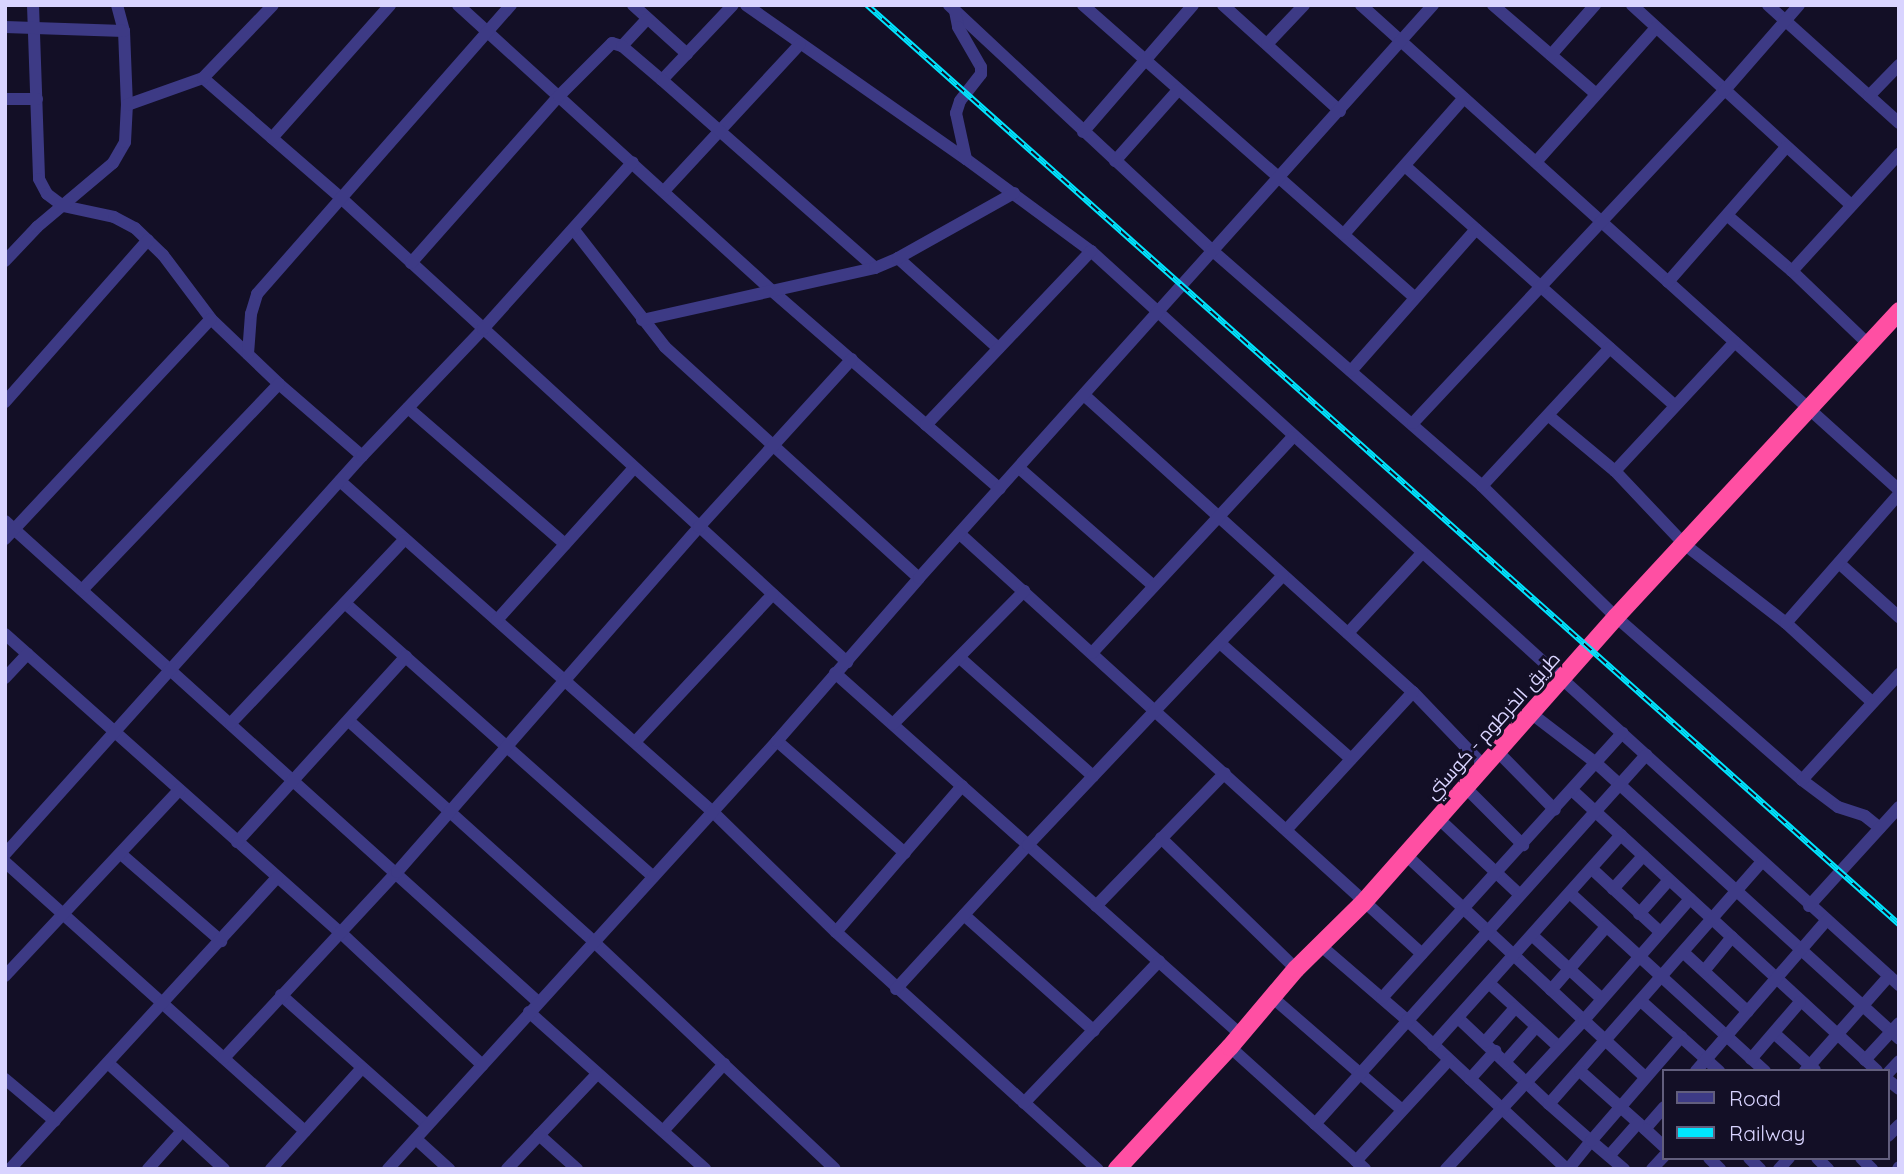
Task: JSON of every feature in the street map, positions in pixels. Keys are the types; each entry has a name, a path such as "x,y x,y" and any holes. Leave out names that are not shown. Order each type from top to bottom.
{"highway":[{"name":"طريق الخرطوم - كوستي","path":"1117,1169 1296,969 1363,903 1439,819 1616,617 1899,311"}],"street":[{"path":"33,5 39,179 47,194 63,205 114,217 135,228 148,240 211,319 279,384 362,456"},
{"path":"5,261 37,227 95,180 121,152 127,105 124,31 117,5"},
{"path":"127,105 203,78 273,5"},
{"path":"272,138 390,5"},
{"path":"458,5 771,290 1000,489"},
{"path":"248,354 251,314 257,294 511,5"},
{"path":"632,5 687,54"},
{"path":"662,80 733,5"},
{"path":"746,5 1014,193 1091,251 1292,438 1894,981 1862,1006 1811,1069 1774,1033"},
{"path":"1083,5 1278,180 1344,233 1414,297"},
{"path":"1083,132 1193,5"},
{"path":"1223,5 1340,111"},
{"path":"1267,44 1304,5"},
{"path":"1361,5 1899,492 1786,623"},
{"path":"388,1169 777,741 919,578 1158,315 1433,5"},
{"path":"1493,5 1596,94"},
{"path":"1550,55 1595,5"},
{"path":"1632,5 1851,205"},
{"path":"1768,5 1899,123"},
{"path":"1413,423 1539,285 1724,91 1799,5"},
{"path":"955,7 958,27 981,67 981,74 960,101 956,113 966,159"},
{"path":"955,7 1083,132 1214,252 1482,486 1616,617 1802,780 1838,807 1865,816 1880,828"},
{"path":"622,46 648,19"},
{"path":"5,27 124,31"},
{"path":"1536,162 1656,28"},
{"path":"411,262 609,44 622,46 875,268"},
{"path":"664,191 800,44"},
{"path":"1869,96 1899,65"},
{"path":"203,78 341,198 846,662"},
{"path":"1115,161 1178,90"},
{"path":"1344,233 1464,98"},
{"path":"5,99 37,99"},
{"path":"1668,282 1786,147"},
{"path":"1792,271 1899,154"},
{"path":"5,854 362,456 483,329 633,162"},
{"path":"1405,166 1674,405"},
{"path":"642,320 875,268 898,258 1014,193"},
{"path":"1728,216 1792,271 1867,343"},
{"path":"1351,371 1476,229"},
{"path":"574,230 665,347 919,578"},
{"path":"5,402 148,240"},
{"path":"926,425 1091,251"},
{"path":"898,258 998,348"},
{"path":"211,319 8,530 82,590 538,1002"},
{"path":"1615,471 1735,342"},
{"path":"1482,486 1611,348"},
{"path":"223,1058 397,872 699,527 852,359"},
{"path":"82,590 279,384"},
{"path":"1084,396 1413,692 1485,767"},
{"path":"408,408 565,544"},
{"path":"1549,416 1615,471 1685,544 1786,623 1872,702"},
{"path":"1092,653 1292,438"},
{"path":"497,620 634,468"},
{"path":"1019,468 1154,586"},
{"path":"340,481 713,811 896,989 1097,1169"},
{"path":"960,534 1422,954"},
{"path":"231,723 404,540"},
{"path":"1348,634 1422,554"},
{"path":"1839,563 1899,617"},
{"path":"896,989 1283,575"},
{"path":"892,724 1024,591"},
{"path":"635,742 773,594"},
{"path":"346,604 653,877"},
{"path":"5,634 112,732 340,932 482,1065"},
{"path":"1220,643 1351,759"},
{"path":"5,678 27,654"},
{"path":"237,842 406,656"},
{"path":"960,658 1093,776"},
{"path":"835,673 1159,961 1315,1124 1361,1165 1402,1110 1449,1060"},
{"path":"1802,780 1899,674"},
{"path":"1287,829 1413,692"},
{"path":"1532,715 1596,764 1862,1006 1896,1031 1865,1060"},
{"path":"349,721 593,941 835,1169"},
{"path":"1382,998 1573,791 1622,733"},
{"path":"777,741 905,853"},
{"path":"1498,752 1555,810"},
{"path":"1315,1124 1646,755"},
{"path":"1096,906 1225,773"},
{"path":"836,932 962,786"},
{"path":"1466,788 1523,845"},
{"path":"6,974 179,790"},
{"path":"1573,791 1875,1069"},
{"path":"1809,906 1899,807"},
{"path":"1439,819 1520,895"},
{"path":"1433,1045 1571,894 1621,835"},
{"path":"1161,838 1296,969"},
{"path":"121,853 221,941"},
{"path":"1406,855 1645,1077"},
{"path":"1613,889 1643,856"},
{"path":"5,862 305,1131"},
{"path":"1549,1104 1761,863"},
{"path":"1592,869 1660,932"},
{"path":"10,1169 277,878"},
{"path":"1639,914 1669,880"},
{"path":"1571,894 1763,1069"},
{"path":"1446,1169 1584,1020 1690,899"},
{"path":"964,915 1094,1031"},
{"path":"1698,1069 1826,920"},
{"path":"1551,990 1606,927"},
{"path":"1532,936 1602,999"},
{"path":"1704,971 1732,937"},
{"path":"1320,945 1407,1020 1568,1169 1681,1037"},
{"path":"1683,952 1748,1012"},
{"path":"1024,1103 1159,961"},
{"path":"1490,984 1559,1047"},
{"path":"281,995 427,1125"},
{"path":"1272,997 1402,1110"},
{"path":"1641,1000 1717,1069"},
{"path":"1751,1059 1800,1002"},
{"path":"1470,1079 1515,1008"},
{"path":"529,1012 705,1169"},
{"path":"1458,1018 1622,1168"},
{"path":"1506,1062 1536,1027"},
{"path":"108,1063 224,1169"},
{"path":"663,1131 724,1064"},
{"path":"271,1169 362,1068"},
{"path":"1580,1071 1662,1145"},
{"path":"507,1169 597,1074"},
{"path":"5,1079 55,1121"},
{"path":"1609,1156 1662,1109"},
{"path":"148,1169 182,1131"},
{"path":"539,1135 577,1169"},
{"path":"416,1139 449,1169"}],"railway":[{"path":"867,5 1899,924"}]}
